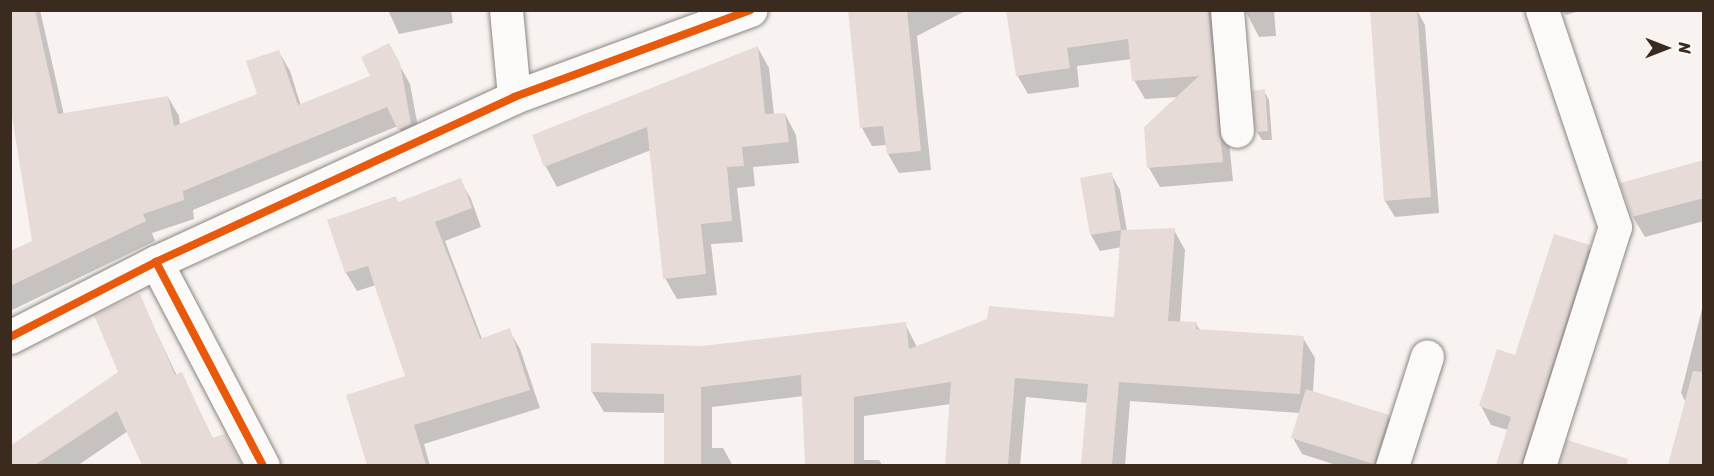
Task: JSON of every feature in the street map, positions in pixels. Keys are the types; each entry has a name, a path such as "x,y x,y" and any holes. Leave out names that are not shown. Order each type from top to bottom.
{"street":[{"path":"506,10 514,97"},
{"path":"10,337 156,262 514,97 750,10"},
{"path":"1227,10 1237,131"},
{"path":"1539,465 1615,227 1542,10"},
{"path":"156,262 263,465"},
{"path":"1392,465 1427,356"}],"building":[{"path":"10,10 35,10 58,114 168,96 174,126 257,94 246,61 279,50 298,105 370,76 361,57 389,43 400,63 411,124 398,130 387,107 183,191 184,200 143,214 146,221 10,286 10,251 32,241 10,104"},
{"path":"848,10 907,10 921,151 887,154 883,126 860,128"},
{"path":"1006,10 1208,10 1223,162 1147,168 1144,127 1199,76 1132,81 1128,39 1067,48 1070,68 1016,76"},
{"path":"1370,10 1417,10 1431,197 1384,201"},
{"path":"758,46 765,114 785,113 789,142 742,147 744,166 727,167 732,221 701,224 706,274 663,279 647,127 544,167 532,135"},
{"path":"1265,89 1268,131 1255,132 1252,91"},
{"path":"1704,160 1704,198 1632,217 1620,183"},
{"path":"1112,172 1121,230 1090,235 1080,178"},
{"path":"461,178 472,208 435,222 480,339 510,328 530,390 414,425 426,465 367,465 346,395 405,376 368,266 345,273 327,220 396,196 398,202"},
{"path":"1175,228 1168,321 1197,322 1196,329 1304,336 1300,394 1119,382 1112,465 1081,465 1088,384 1015,378 1008,465 945,465 951,382 854,397 854,465 805,465 801,375 701,387 701,465 664,465 664,394 591,392 591,343 702,346 906,322 909,349 987,319 989,306 1114,317 1121,230"},
{"path":"1554,234 1590,245 1521,465 1496,465 1511,417 1479,406 1497,349 1515,355"},
{"path":"140,294 175,375 182,372 212,438 225,434 242,465 142,465 117,411 35,465 10,465 10,446 118,372 94,315"},
{"path":"1693,371 1704,372 1704,465 1668,465"},
{"path":"1306,389 1389,415 1374,464 1291,438"},
{"path":"1567,440 1628,459 1627,465 1559,465"}],"cycle path":[{"path":"10,337 156,262 514,97 750,10"},
{"path":"156,262 263,466"}]}
